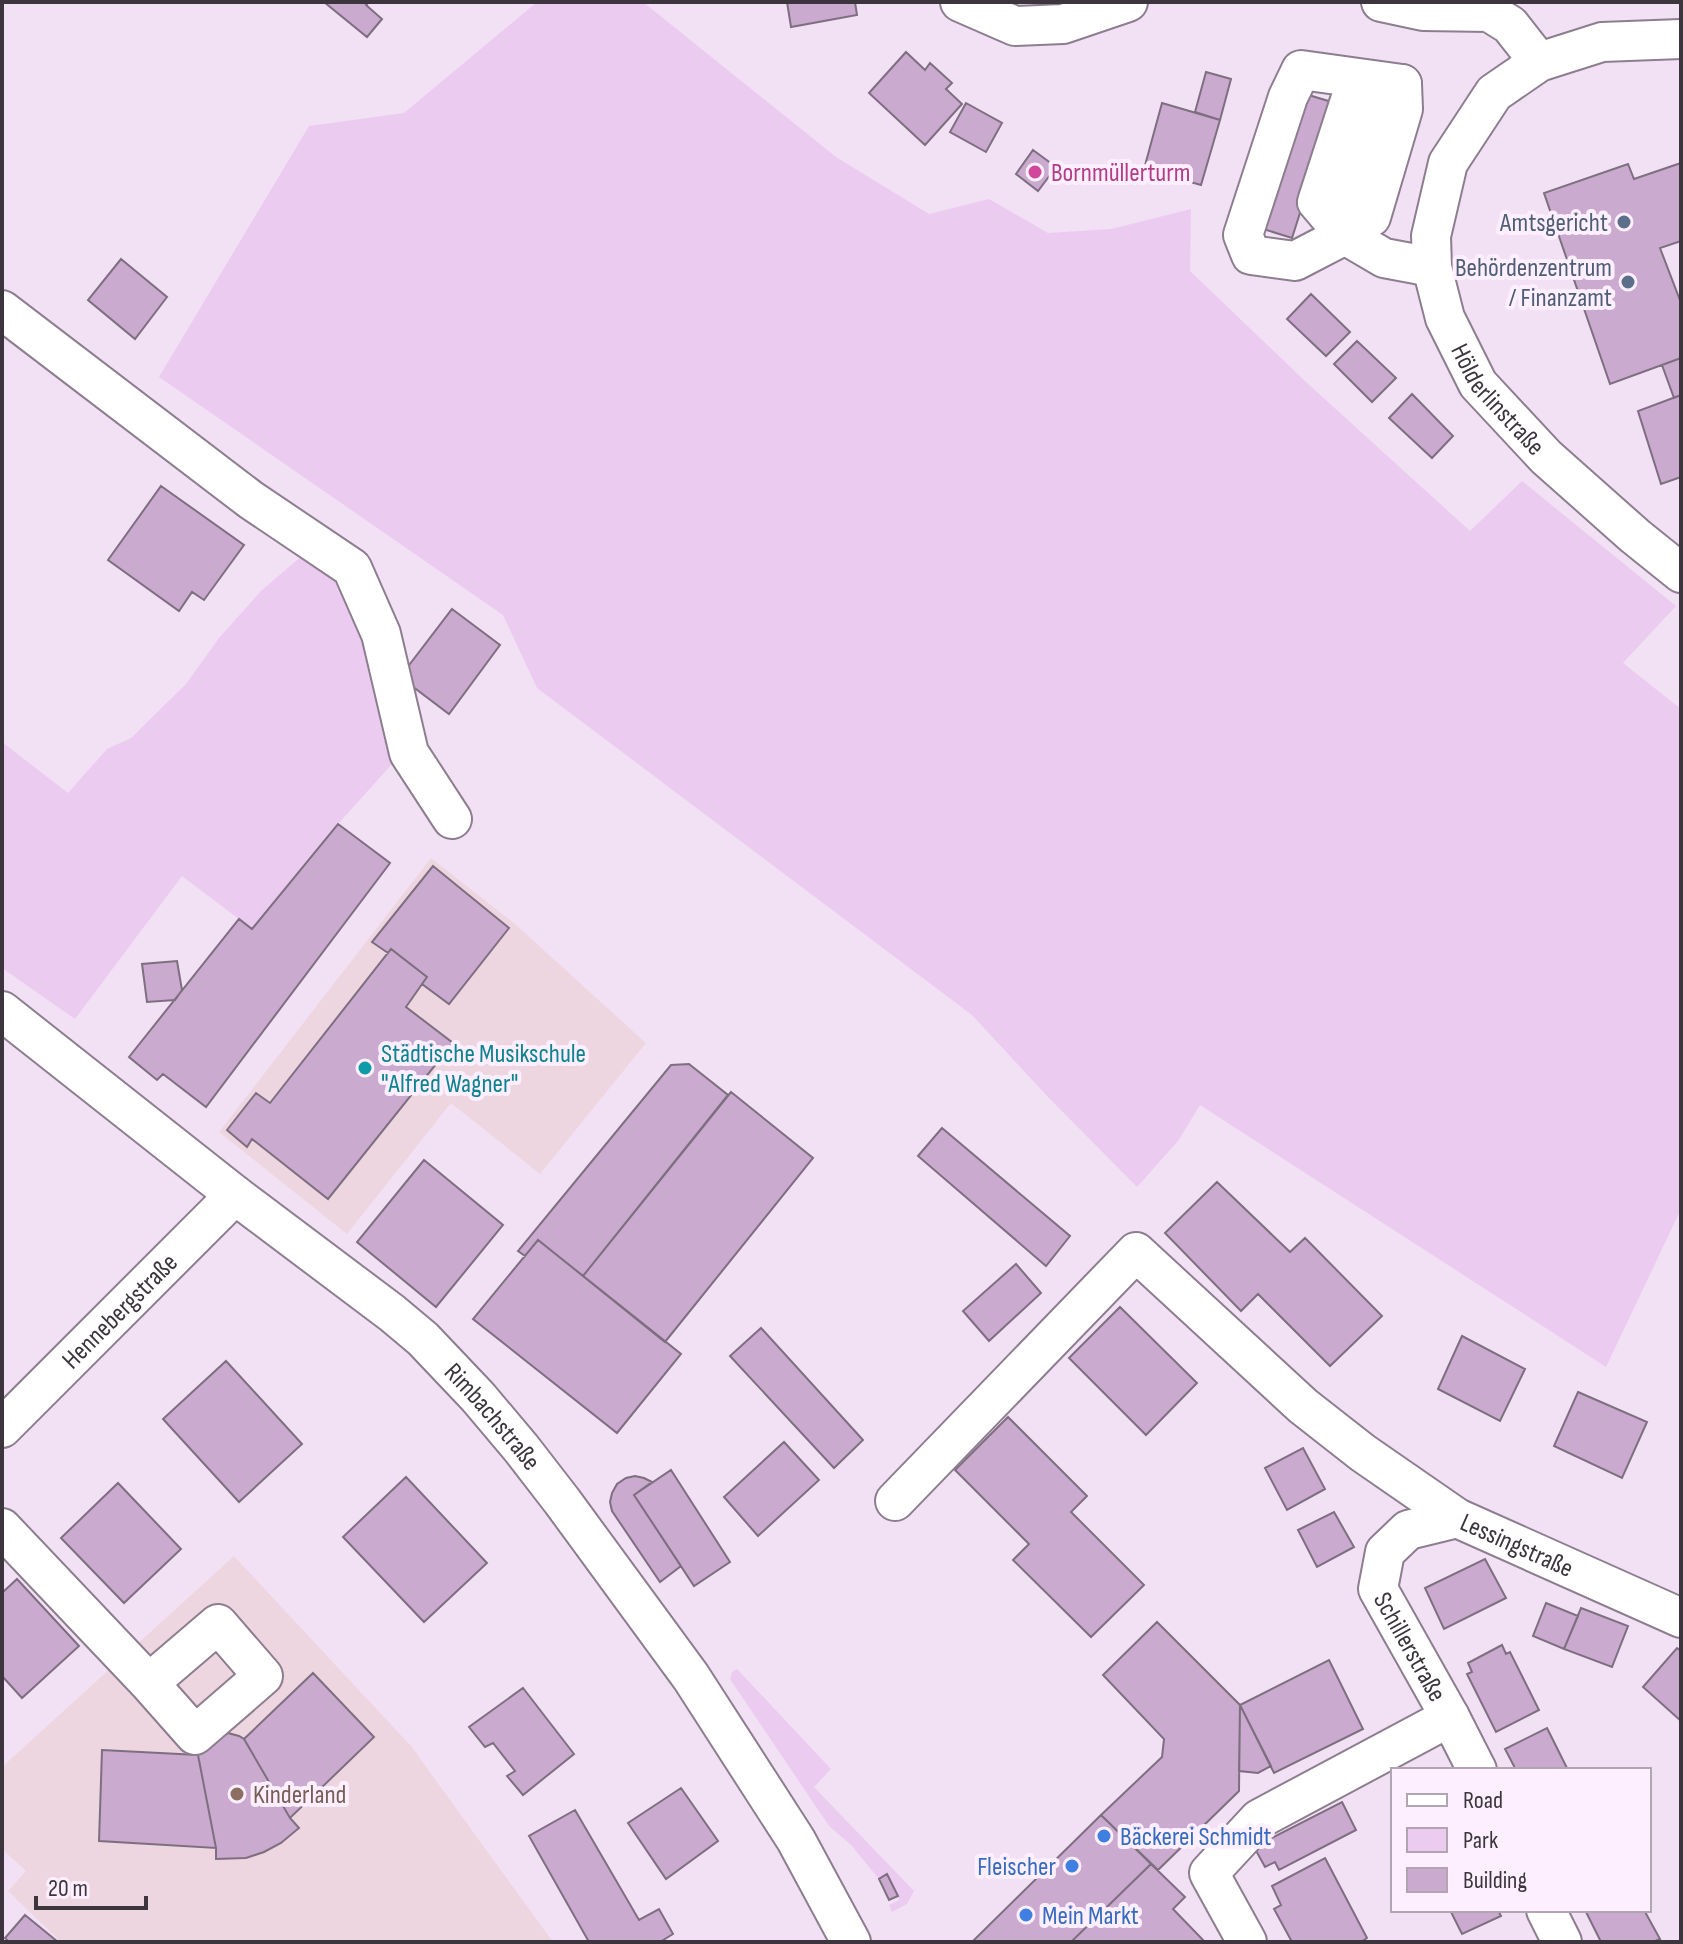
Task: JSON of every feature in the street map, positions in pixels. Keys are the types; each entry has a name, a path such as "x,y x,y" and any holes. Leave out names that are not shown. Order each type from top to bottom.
{"street":[{"path":"960,2 1015,26 1063,24 1128,2"},
{"path":"1381,2 1423,11 1489,12 1510,25 1539,62"},
{"name":"Hölderlinstraße","path":"1681,39 1602,42 1539,62 1494,93 1448,163 1431,236 1432,267 1445,318 1478,384 1546,457 1681,573"},
{"path":"1301,70 1402,84 1403,109 1371,217 1345,235 1295,261 1251,255 1243,235 1288,97 1301,70"},
{"path":"1402,84 1353,91 1317,202 1345,235 1384,258 1432,267"},
{"path":"2,310 251,500 352,568 381,634 409,753 452,819"},
{"name":"Rimbachstraße","path":"2,1011 235,1195 392,1313 423,1339 478,1397 562,1501 691,1677 796,1840 851,1942"},
{"name":"Hennebergstraße","path":"2,1428 235,1195"},
{"name":"Lessingstraße","path":"895,1501 1136,1252 1303,1406 1363,1453 1457,1518 1681,1618"},
{"name":"Schillerstraße","path":"1457,1518 1408,1530 1385,1552 1378,1589 1476,1768"},
{"path":"2,1528 149,1683"},
{"path":"1247,1942 1209,1873 1259,1819 1450,1717"},
{"path":"1547,1912 1562,1942"}],"shaded area":[{"path":"431,858 515,924 646,1043 540,1174 451,1103 347,1234 219,1132"},
{"path":"234,1556 411,1746 553,1942 61,1942 8,1891 26,1871 2,1849 2,1767"}],"green space":[{"path":"537,2 643,2 836,157 929,214 989,199 1048,233 1111,229 1191,209 1190,271 1306,382 1470,531 1522,481 1676,606 1623,663 1681,709 1681,1209 1606,1367 1200,1105 1178,1141 1137,1187 972,1015 537,688 503,615 159,377 309,126 404,113"},
{"path":"311,552 352,604 402,753 338,824 252,929 182,876 75,1019 2,968 2,742 68,793 107,749 131,738 186,684 219,638 261,591"},
{"path":"737,1669 831,1769 814,1787 914,1891 907,1904 892,1912 889,1905 899,1900 887,1875 879,1879 851,1845 829,1826 730,1679"}],"building":[{"path":"324,2 369,2 366,5 382,19 367,37"},
{"path":"787,2 855,2 857,15 791,27"},
{"path":"906,52 925,70 930,63 952,83 946,89 962,104 925,145 869,93"},
{"path":"1206,72 1231,79 1220,120 1195,112"},
{"path":"1302,93 1335,103 1292,238 1231,219"},
{"path":"966,103 1002,123 986,152 950,132"},
{"path":"1162,103 1220,120 1201,185 1144,169"},
{"path":"1033,150 1056,167 1038,191 1016,174"},
{"path":"1681,163 1681,241 1660,248 1681,303 1681,358 1610,384 1544,193 1628,164 1634,179"},
{"path":"121,259 167,297 135,339 88,300"},
{"path":"1311,294 1350,332 1326,356 1287,319"},
{"path":"1357,341 1396,378 1372,402 1334,364"},
{"path":"1681,358 1681,395 1674,398 1662,365"},
{"path":"1412,394 1453,436 1432,458 1389,418"},
{"path":"1681,395 1681,477 1661,484 1638,411"},
{"path":"161,486 244,545 204,600 192,592 179,611 108,560"},
{"path":"452,609 500,645 449,714 400,677"},
{"path":"338,824 390,863 206,1107 163,1074 157,1080 129,1057 239,919 252,929"},
{"path":"433,866 509,928 449,1004 422,984 427,977 391,949 388,953 372,942"},
{"name":"Städtische Musikschule \"Alfred Wagner\"","path":"391,949 427,977 406,1007 453,1043 328,1199 252,1139 247,1147 227,1130 256,1093 270,1103"},
{"path":"177,961 182,990 175,1000 147,1002 142,964"},
{"path":"689,1064 728,1095 583,1276 538,1240 525,1256 518,1251 671,1065"},
{"path":"731,1092 813,1158 665,1342 583,1276"},
{"path":"942,1128 1070,1236 1046,1266 918,1156"},
{"path":"424,1160 503,1225 436,1307 357,1242"},
{"path":"1217,1182 1290,1252 1305,1238 1382,1316 1330,1366 1258,1294 1241,1311 1165,1233"},
{"path":"538,1240 681,1354 617,1433 473,1319"},
{"path":"1016,1264 1041,1293 989,1341 963,1311"},
{"path":"1120,1307 1197,1383 1146,1435 1069,1358"},
{"path":"761,1328 863,1440 834,1468 730,1356"},
{"path":"1462,1336 1525,1369 1500,1421 1438,1389"},
{"path":"226,1361 302,1444 239,1502 163,1419"},
{"path":"1578,1392 1647,1422 1622,1478 1554,1446"},
{"path":"1008,1417 1087,1496 1071,1512 1144,1585 1091,1637 1013,1560 1029,1544 955,1470"},
{"path":"784,1442 819,1480 758,1536 724,1497"},
{"path":"1303,1448 1325,1489 1287,1510 1265,1468"},
{"path":"671,1470 730,1562 694,1586 634,1495"},
{"path":"635,1476 652,1482 634,1495 681,1566 660,1582 612,1511 610,1502 617,1484"},
{"path":"406,1477 487,1563 424,1622 343,1537"},
{"path":"118,1483 181,1549 124,1603 61,1538"},
{"path":"1334,1512 1354,1547 1317,1567 1298,1530"},
{"path":"1485,1559 1506,1598 1444,1629 1425,1588"},
{"path":"17,1579 79,1646 22,1698 2,1676 2,1593"},
{"path":"1546,1603 1578,1616 1564,1649 1533,1636"},
{"path":"1581,1608 1628,1626 1612,1667 1564,1649"},
{"path":"1157,1622 1240,1705 1239,1791 1158,1870 1101,1815 1162,1757 1164,1739 1103,1675"},
{"path":"1502,1645 1506,1654 1510,1652 1539,1710 1496,1732 1467,1674 1472,1672 1468,1663"},
{"path":"1677,1648 1681,1651 1681,1721 1643,1687"},
{"path":"1329,1660 1363,1729 1274,1773 1240,1705"},
{"path":"313,1673 374,1737 290,1818 244,1739"},
{"path":"523,1688 574,1754 523,1795 507,1776 515,1771 493,1743 485,1747 469,1727"},
{"path":"1240,1705 1271,1766 1258,1773 1239,1771"},
{"path":"1547,1728 1567,1768 1515,1768 1505,1749"},
{"path":"228,1733 244,1739 299,1828 264,1852 246,1858 216,1859 198,1755 203,1745 218,1734"},
{"path":"102,1750 198,1755 216,1848 99,1841"},
{"path":"681,1788 718,1841 666,1879 628,1823"},
{"path":"1342,1802 1356,1830 1279,1870 1275,1862 1265,1867 1254,1847"},
{"path":"575,1810 639,1920 659,1909 673,1934 660,1942 589,1942 529,1836"},
{"path":"1101,1815 1151,1864 1071,1942 972,1942"},
{"path":"1325,1858 1367,1938 1361,1942 1292,1942 1274,1909 1281,1905 1272,1886"},
{"path":"1151,1864 1185,1897 1173,1909 1205,1942 1071,1942"},
{"path":"887,1874 898,1896 889,1900 879,1879"},
{"path":"1451,1912 1499,1912 1501,1916 1462,1934"},
{"path":"1586,1912 1645,1912 1660,1939 1653,1942 1601,1942"},
{"path":"25,1915 58,1942 9,1942 5,1938"}],"place":[{"name":"Bornmüllerturm","path":"1035,172"},
{"name":"Amtsgericht","path":"1624,222"},
{"name":"Behördenzentrum / Finanzamt","path":"1628,282"},
{"name":"Städtische Musikschule \"Alfred Wagner\"","path":"365,1068"},
{"name":"Kinderland","path":"237,1794"},
{"name":"Bäckerei Schmidt","path":"1104,1836"},
{"name":"Fleischer","path":"1072,1866"},
{"name":"Mein Markt","path":"1026,1915"}]}
